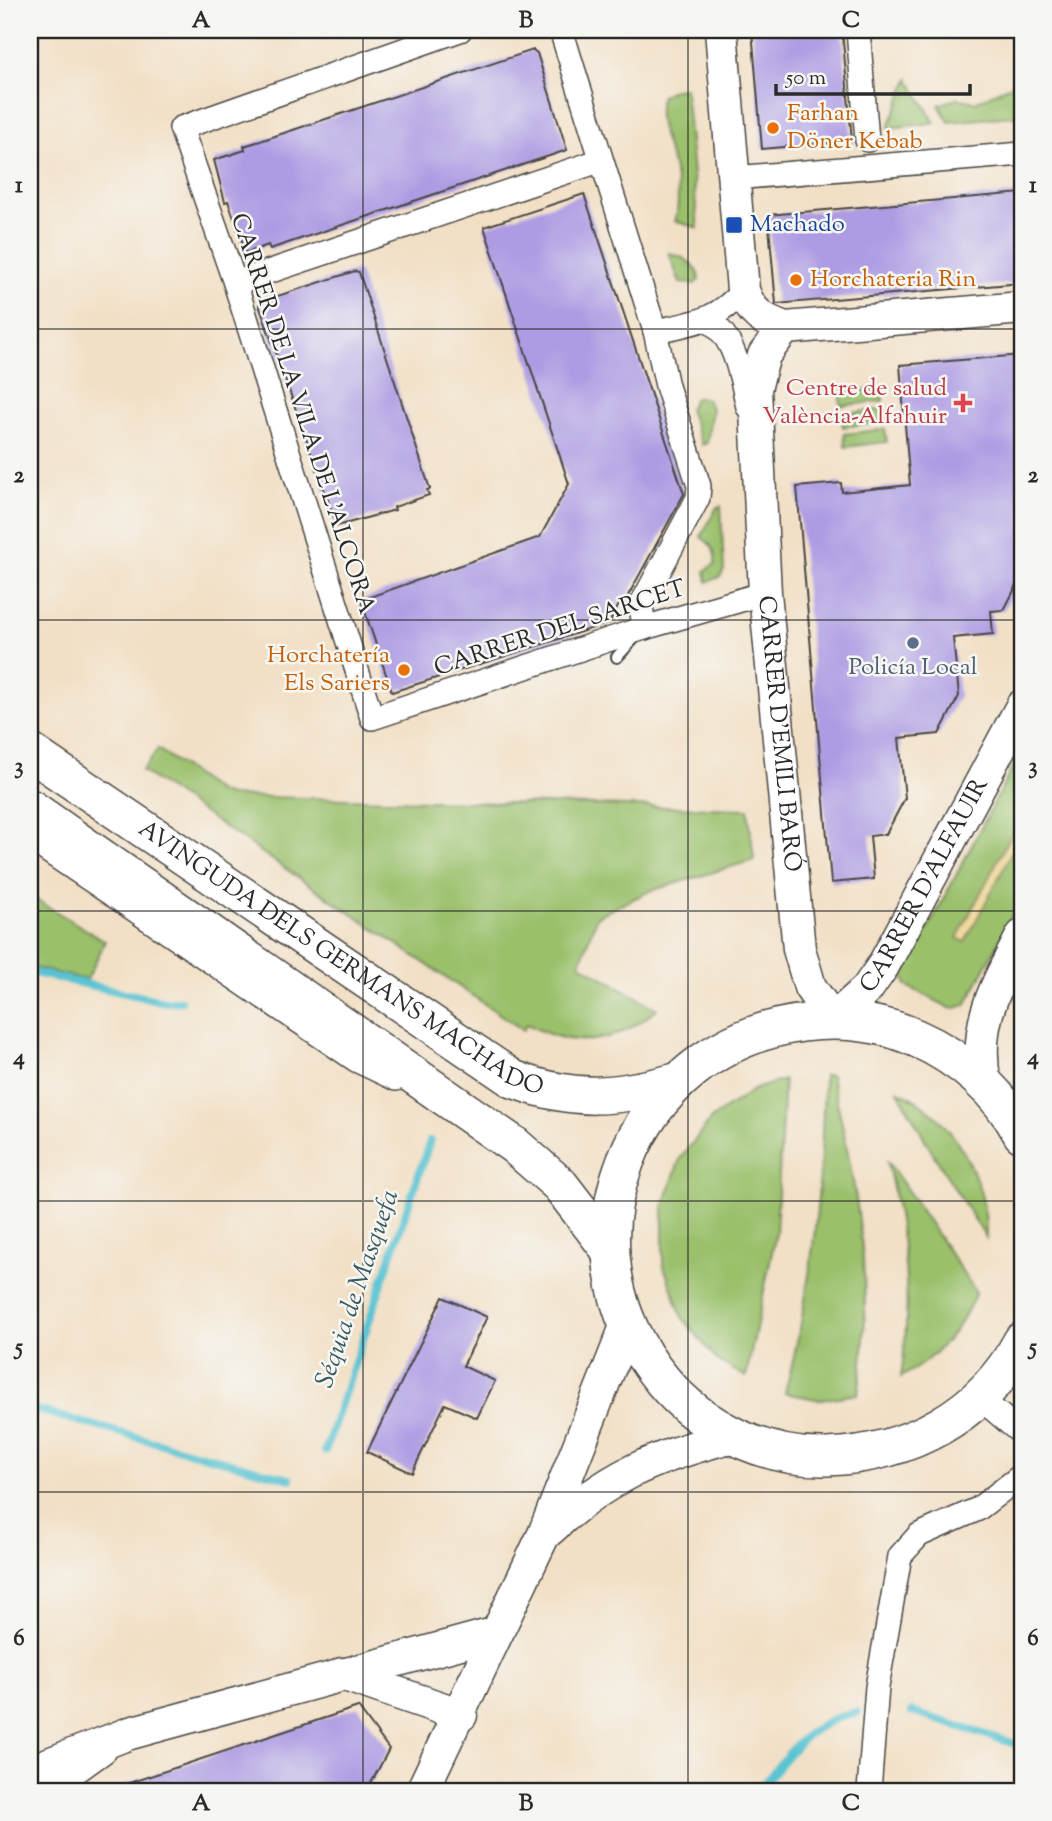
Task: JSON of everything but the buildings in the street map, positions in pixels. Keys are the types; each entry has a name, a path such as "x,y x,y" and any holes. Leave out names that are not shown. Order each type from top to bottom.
{"main road":[{"path":"720,30 743,290 754,313 764,321 785,328 1022,308"},
{"name":"CARRER D'EMILI BARÓ","path":"785,328 770,345 756,376 756,438 765,593 799,949 810,987 833,1019"},
{"name":"CARRER D'ALFAUIR","path":"833,1019 867,989 883,966 1022,706"},
{"name":"AVINGUDA DELS GERMANS MACHADO","path":"30,752 513,1079 556,1092 597,1098 676,1082"},
{"name":"AVINGUDA DELS GERMANS MACHADO","path":"30,808 514,1146 560,1185 610,1250"},
{"path":"985,1084 980,1046 982,1027 998,983 1022,936"},
{"path":"1020,1349 980,1398 940,1427 901,1445 859,1455 805,1455 774,1450 733,1436 710,1423 670,1390 639,1348 627,1324 615,1288 610,1250 611,1213 619,1177 632,1142 652,1110 676,1082 706,1058 739,1040 775,1027 833,1019 872,1024 904,1032 933,1045 985,1084 1004,1105 1022,1134"},
{"path":"422,1791 461,1715 544,1534 627,1324"},
{"path":"544,1534 581,1501 630,1470 676,1451 733,1436"},
{"path":"30,1771 130,1733 497,1633"},
{"path":"342,1674 461,1715"}],"street":[{"name":"CARRER DE LA VILA DE L'ALCORA","path":"372,718 235,283 181,128 460,30"},
{"path":"561,30 699,486 698,498 641,605 644,628"},
{"path":"858,30 867,140"},
{"path":"734,178 1022,154"},
{"path":"235,283 599,161"},
{"path":"654,331 705,320 729,307 743,290"},
{"name":"CARRER D'EMILI BARÓ","path":"705,320 718,328 728,342 756,438"},
{"name":"CARRER DEL SARCET","path":"372,718 644,628 765,593"},
{"name":"AVINGUDA DELS GERMANS MACHADO","path":"30,839 356,1060 467,1114"},
{"path":"980,1398 1022,1434"},
{"path":"869,1791 877,1688 900,1556 919,1535 978,1509 1022,1475"},
{"path":"31,1791 73,1774 130,1733"}],"lane":[{"path":"617,657 644,628"}],"green space":[{"path":"909,79 935,123 888,128"},
{"path":"1020,81 1022,115 949,122 939,105 957,98 975,102"},
{"path":"685,88 698,228 675,221 677,185 660,124 661,96 674,89"},
{"path":"669,253 679,256 693,266 697,270 699,280 694,284 680,283"},
{"path":"881,388 883,401 841,406 840,393"},
{"path":"694,399 706,399 712,409 707,443 702,445 689,409"},
{"path":"884,409 885,422 843,427 842,414"},
{"path":"885,429 887,442 845,447 844,434"},
{"path":"721,506 724,570 720,577 707,582 705,571 715,564 715,555 711,545 701,537 717,507"},
{"path":"158,749 220,793 230,796 748,809 754,860 650,891 597,916 580,964 657,1009 642,1021 611,1036 595,1040 562,1038 527,1024 523,1030 142,771"},
{"path":"1022,750 1022,897 966,1005 952,1009 907,986 903,976"},
{"path":"30,896 105,941 87,980 30,967"},
{"path":"824,1075 831,1075 855,1194 861,1233 865,1313 858,1394 821,1400 785,1393 803,1314 814,1235"},
{"path":"784,1080 776,1233 746,1377 717,1360 682,1317 663,1264 663,1207 680,1159 712,1118 755,1089"},
{"path":"898,1091 935,1115 963,1152 981,1194 986,1238 932,1152"},
{"path":"887,1160 976,1292 963,1319 946,1342 926,1361 901,1377 907,1293 903,1242"}],"sand":[{"path":"1012,833 1020,837 965,942 957,938"}],"waterway":[{"path":"30,972 166,1002 181,1001"},
{"name":"Séquia de Masquefa","path":"325,1451 430,1141"},
{"name":"Séquia de Masquefa","path":"30,1408 290,1479"},
{"path":"758,1791 800,1741 824,1724 857,1712"},
{"path":"912,1712 1022,1746"}],"place":[{"name":"Farhan Döner Kebab","path":"773,128"},
{"name":"Machado","path":"734,225"},
{"name":"Horchateria Rin","path":"796,280"},
{"name":"Centre de salud València-Alfahuir","path":"963,403"},
{"name":"Policía Local","path":"913,643"},
{"name":"Horchatería Els Sariers","path":"404,670"}]}
